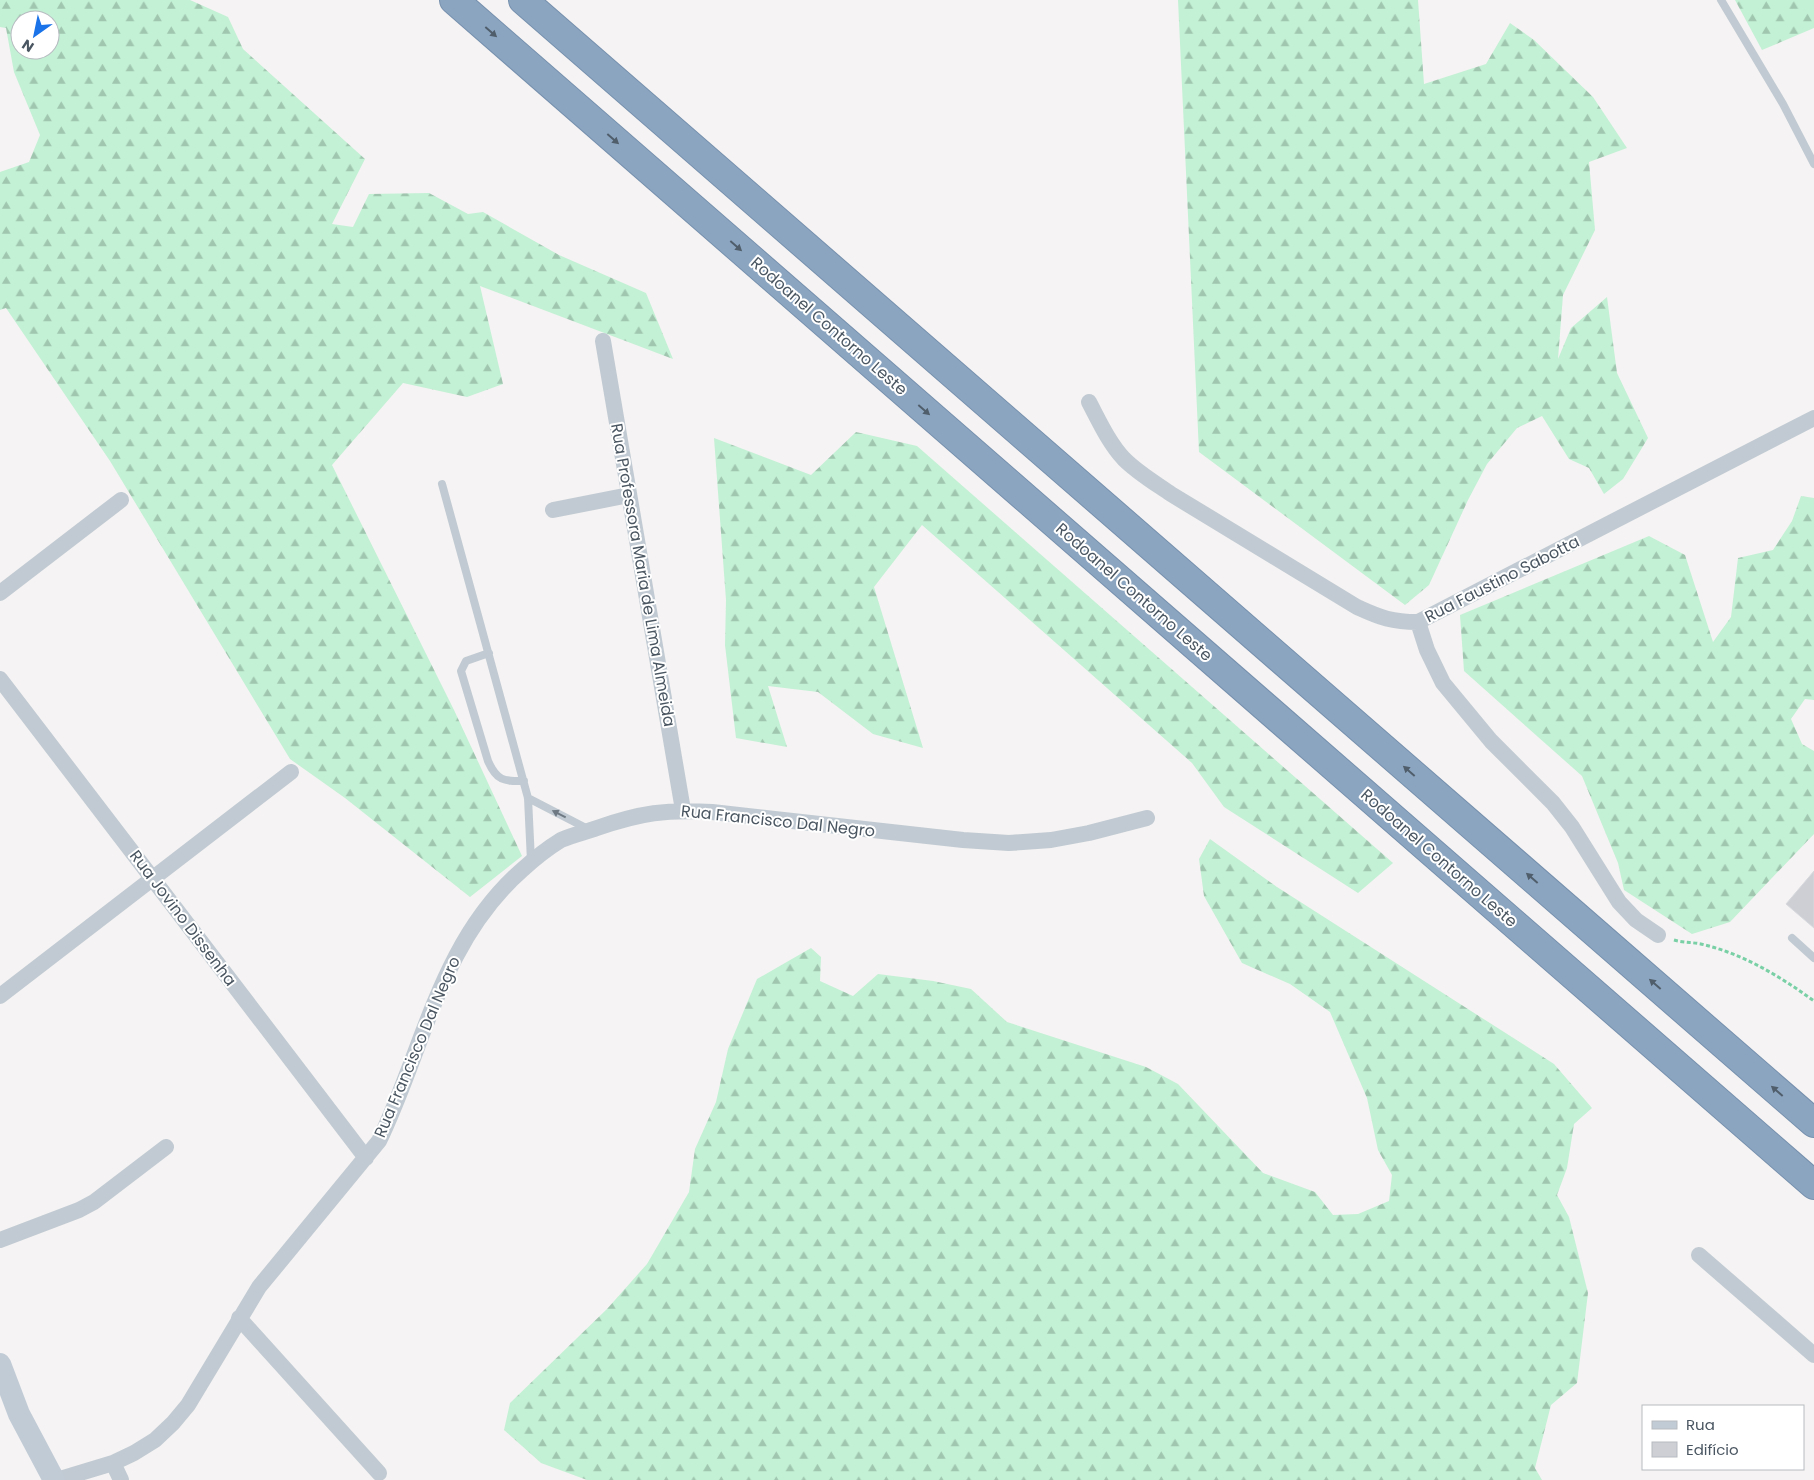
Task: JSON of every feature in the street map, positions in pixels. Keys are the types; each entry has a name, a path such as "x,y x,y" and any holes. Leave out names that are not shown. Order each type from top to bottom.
{"highway":[{"name":"Rodoanel Contorno Leste","path":"454,0 1814,1185"},
{"path":"523,0 1814,1123"}],"street":[{"name":"Rua Professora Maria de Lima Almeida","path":"602,341 683,810"},
{"name":"Rua Faustino Sabotta","path":"1088,402 1123,458 1141,474 1357,607 1378,617 1397,622 1418,622 1814,418"},
{"path":"553,510 629,495"},
{"path":"0,593 121,500"},
{"path":"1418,622 1427,650 1443,683 1491,741 1553,803 1572,827 1619,902 1636,920 1658,935"},
{"name":"Rua Jovino Dissenha","path":"0,679 366,1158"},
{"path":"0,996 291,772"},
{"name":"Rua Francisco Dal Negro","path":"56,1480 113,1463 156,1440 188,1405 259,1286 366,1158 378,1141 388,1121 437,996 457,954 478,917 503,886 531,862 562,840 630,817 655,812 683,810 954,840 1009,843 1051,840 1089,833 1147,818"},
{"path":"0,1240 79,1210 94,1202 166,1147"},
{"path":"1699,1255 1814,1355"},
{"path":"239,1318 379,1474"},
{"path":"0,1364 19,1414 56,1480"},
{"path":"113,1463 121,1480"}],"lane":[{"path":"1721,0 1783,104 1814,164"},
{"path":"442,484 524,780 528,798 531,862"},
{"path":"489,653 466,661 461,671 494,775 504,781 524,780"},
{"path":"528,798 591,830"},
{"path":"1792,938 1814,958"}],"path":[{"path":"1658,935 1676,941 1704,944 1742,958 1789,984 1814,1001"}],"green space":[{"path":"0,0 190,0 228,17 243,49 365,159 332,224 353,227 369,194 429,193 468,214 483,212 559,255 646,293 673,359 480,286 503,384 467,397 403,383 332,465 454,710 522,856 470,897 345,798 290,759 110,461 6,308 0,310 0,172 29,162 40,135 14,72 12,60 60,60 60,10 10,10 10,50 6,28 0,27"},
{"path":"1178,0 1418,0 1424,84 1486,64 1510,23 1534,40 1593,97 1627,148 1589,162 1595,230 1563,295 1558,359 1571,328 1607,297 1617,373 1648,438 1623,479 1604,494 1589,468 1569,459 1542,416 1517,428 1487,464 1468,500 1429,585 1405,605 1199,452"},
{"path":"1735,0 1814,0 1814,28 1762,50"},
{"path":"856,432 917,446 1393,863 1358,893 1224,807 1192,763 922,525 874,587 923,748 873,734 818,692 768,686 787,747 736,738 725,645 726,600 714,438 811,475"},
{"path":"1801,496 1814,498 1814,700 1805,699 1791,719 1802,744 1814,751 1814,834 1730,922 1692,934 1624,890 1618,863 1582,776 1464,671 1460,615 1649,536 1685,555 1713,642 1731,617 1738,558 1773,550 1792,521"},
{"path":"1210,839 1277,887 1554,1064 1592,1108 1574,1124 1567,1168 1557,1195 1569,1217 1588,1293 1577,1383 1551,1405 1535,1468 1542,1480 587,1480 541,1463 504,1430 510,1403 607,1309 647,1264 689,1192 695,1149 716,1102 728,1049 757,979 811,948 821,957 820,981 853,996 878,974 933,981 971,989 1007,1022 1146,1067 1178,1084 1263,1173 1315,1192 1333,1215 1358,1214 1389,1201 1392,1175 1378,1150 1367,1098 1330,1012 1290,984 1242,963 1204,896 1199,859"}],"building":[{"path":"1814,871 1814,928 1786,904"}]}
